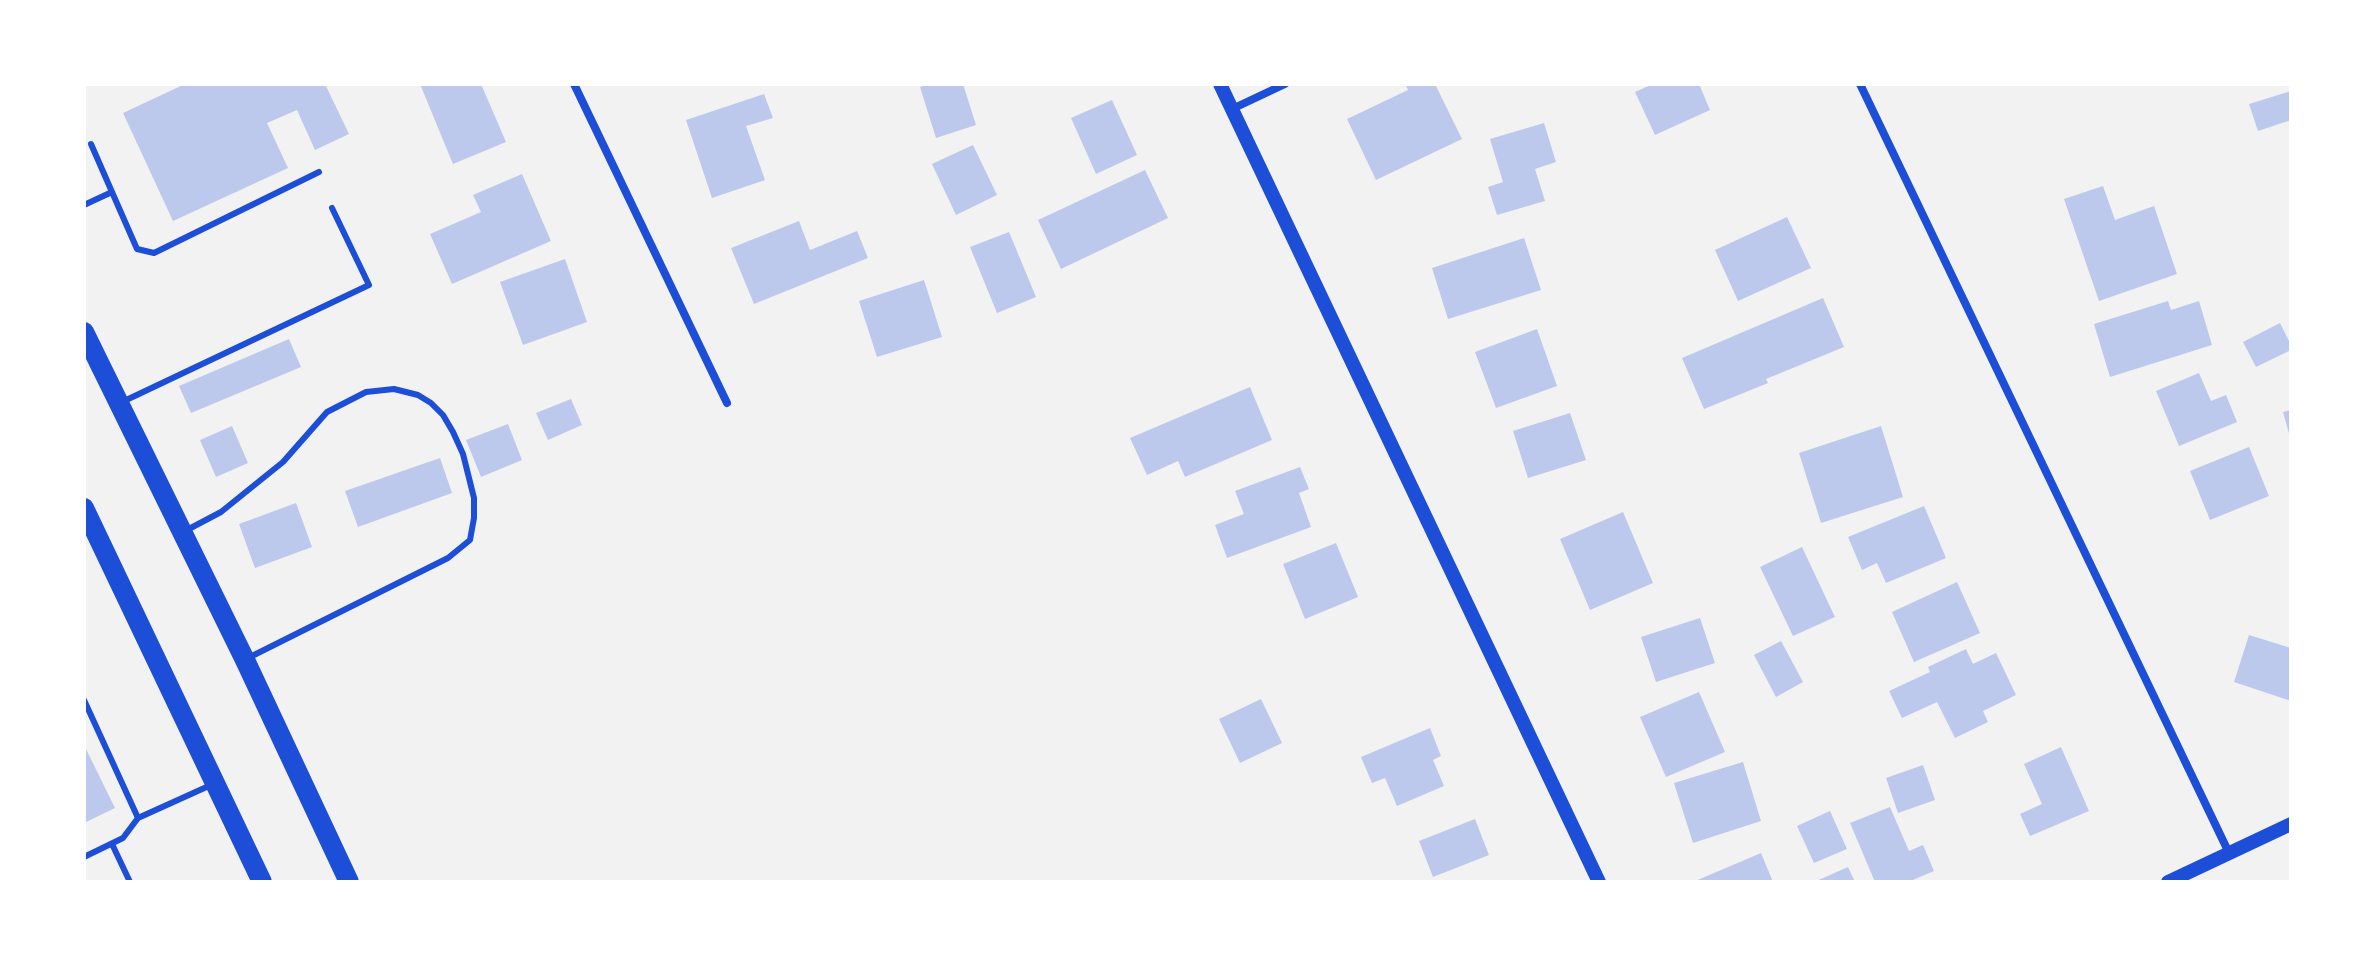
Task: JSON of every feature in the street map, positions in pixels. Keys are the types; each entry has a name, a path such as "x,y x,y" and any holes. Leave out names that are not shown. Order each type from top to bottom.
{"main road":[{"path":"84,332 245,660 349,882"},
{"path":"84,508 262,882"}],"street":[{"path":"574,84 727,403"},
{"path":"1220,84 1599,882"},
{"path":"1232,109 1285,84"},
{"path":"1860,84 2229,853"},
{"path":"2177,880 2291,824"}],"lane":[{"path":"91,144 137,249 154,253 319,172"},
{"path":"84,205 112,192"},
{"path":"119,403 369,285 332,208"},
{"path":"183,533 221,512 283,462 327,412 366,392 394,389 418,395 443,415 453,432 463,454 474,498 470,540 448,558 245,660"},
{"path":"84,700 138,818"},
{"path":"84,857 123,838 138,818 215,783"},
{"path":"112,844 130,882"}],"building":[{"path":"185,84 325,84 349,134 315,150 297,110 267,123 288,168 173,221 123,113"},
{"path":"420,84 481,84 506,142 453,164"},
{"path":"963,84 976,125 936,138 920,87"},
{"path":"1405,84 1435,84 1462,139 1376,180 1347,119 1408,90"},
{"path":"1653,84 1699,84 1710,110 1655,135 1635,92"},
{"path":"2291,91 2291,120 2258,131 2249,104"},
{"path":"764,94 773,118 746,126 765,180 712,198 686,120"},
{"path":"1112,100 1137,155 1096,174 1071,118"},
{"path":"1544,123 1556,162 1535,169 1545,201 1497,215 1488,187 1503,182 1490,139"},
{"path":"973,145 997,195 956,215 932,164"},
{"path":"1145,170 1168,218 1061,269 1038,220"},
{"path":"522,174 551,241 452,284 430,234 481,212 473,195"},
{"path":"2103,186 2115,220 2154,206 2177,274 2099,301 2064,199"},
{"path":"1787,217 1811,268 1738,301 1715,250"},
{"path":"799,221 810,250 857,231 868,258 754,304 731,248"},
{"path":"1009,232 1036,297 997,313 970,247"},
{"path":"1524,238 1541,290 1448,319 1432,268"},
{"path":"565,259 587,322 523,345 500,282"},
{"path":"924,280 942,337 877,357 859,301"},
{"path":"1823,298 1844,347 1704,409 1682,358"},
{"path":"2168,301 2171,310 2199,301 2212,345 2110,377 2094,324"},
{"path":"2280,323 2291,350 2256,367 2243,342"},
{"path":"1537,329 1557,386 1496,408 1475,352"},
{"path":"289,339 301,367 191,413 179,386"},
{"path":"2199,373 2211,401 2226,395 2237,422 2179,446 2156,391"},
{"path":"1250,387 1272,440 1185,477 1178,461 1147,475 1130,438"},
{"path":"571,399 582,425 548,440 536,413"},
{"path":"2291,410 2291,437 2290,437 2283,412"},
{"path":"1570,413 1586,460 1528,478 1513,431"},
{"path":"508,424 522,460 481,477 466,440"},
{"path":"232,426 248,463 216,477 200,440"},
{"path":"1881,426 1903,497 1821,523 1799,453"},
{"path":"2249,447 2269,496 2210,520 2190,471"},
{"path":"440,458 452,493 358,527 345,491"},
{"path":"1300,467 1309,489 1299,493 1311,527 1227,558 1215,525 1244,514 1235,491"},
{"path":"296,503 312,547 255,568 239,524"},
{"path":"1924,506 1946,558 1886,583 1877,563 1862,570 1848,537"},
{"path":"1623,512 1653,583 1590,610 1560,539"},
{"path":"1336,543 1358,597 1305,619 1283,564"},
{"path":"1802,547 1835,617 1793,636 1760,567"},
{"path":"1957,582 1980,633 1914,662 1892,612"},
{"path":"1700,618 1715,663 1656,682 1641,637"},
{"path":"2249,635 2291,648 2291,701 2234,682"},
{"path":"1781,641 1803,682 1776,697 1754,655"},
{"path":"1966,649 1973,664 1996,653 2016,695 1983,711 1988,722 1955,738 1937,702 1902,718 1889,691 1930,672 1928,667"},
{"path":"1699,692 1725,752 1666,777 1640,717"},
{"path":"1261,699 1282,743 1240,763 1219,719"},
{"path":"1430,728 1441,756 1433,760 1444,786 1397,806 1385,778 1372,783 1361,757"},
{"path":"84,745 115,808 84,823"},
{"path":"2061,747 2089,811 2030,836 2020,814 2042,804 2024,764"},
{"path":"1743,762 1761,821 1693,843 1674,783"},
{"path":"1923,765 1935,800 1898,813 1886,778"},
{"path":"1890,807 1909,851 1923,845 1934,871 1908,882 1875,882 1850,823"},
{"path":"1830,811 1847,849 1814,863 1797,826"},
{"path":"1475,819 1489,855 1433,877 1419,841"},
{"path":"1761,853 1773,882 1693,882"},
{"path":"1848,867 1855,882 1814,882"}]}
